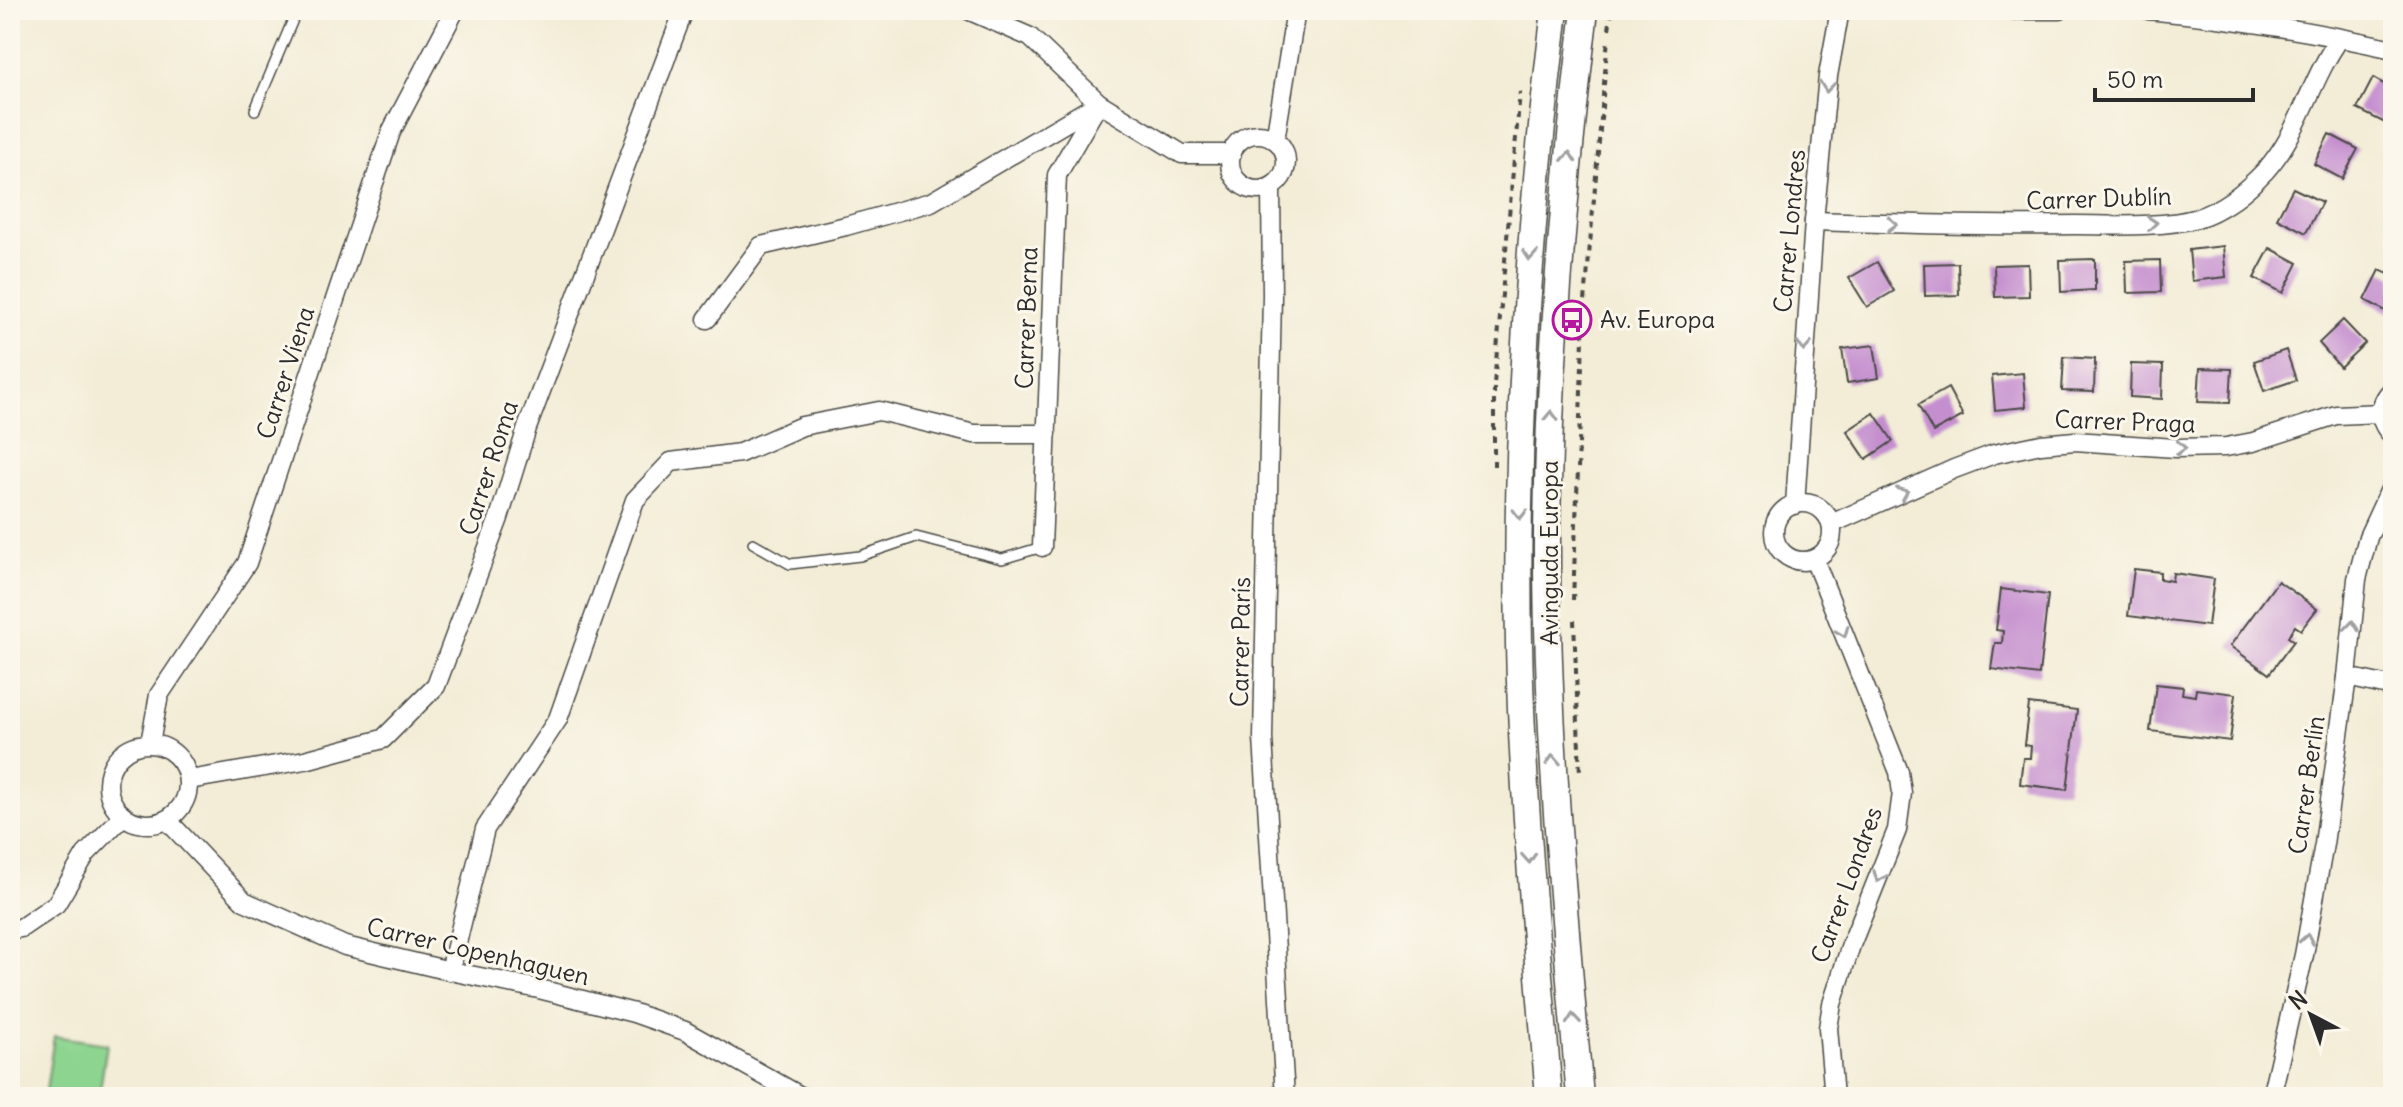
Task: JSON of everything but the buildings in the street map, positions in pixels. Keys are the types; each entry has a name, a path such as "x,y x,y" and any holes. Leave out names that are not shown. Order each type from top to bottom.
{"main road":[{"name":"Avinguda Europa","path":"1549,1097 1530,864 1519,642 1522,370 1533,211 1555,10"},
{"name":"Avinguda Europa","path":"1580,1097 1553,771 1547,535 1558,278 1585,10"},
{"path":"1521,700 1551,698"}],"street":[{"name":"Carrer Viena","path":"150,743 159,695 247,563 391,132 455,10"},
{"name":"Carrer Roma","path":"189,780 305,760 383,739 436,686 499,518 527,428 684,10"},
{"path":"968,10 1030,37 1099,103 1182,154 1232,154"},
{"path":"1275,140 1296,10"},
{"name":"Carrer Londres","path":"1795,505 1814,221 1828,76 1840,10"},
{"path":"2013,10 2060,10"},
{"path":"2148,10 2216,18 2393,49"},
{"name":"Carrer Dublín","path":"1814,221 1951,226 2112,225 2197,218 2232,199 2268,168 2288,138 2327,56 2340,38"},
{"path":"707,319 761,246 931,202 1099,103"},
{"name":"Carrer Berna","path":"1042,547 1057,175 1099,103"},
{"path":"1258,135 1275,140 1285,155 1286,165 1279,181 1271,187 1253,190 1237,181 1230,164 1232,154 1242,140 1258,135"},
{"name":"Carrer París","path":"1271,187 1272,295 1263,738 1285,1097"},
{"path":"2393,389 2385,396 2381,413 2383,425 2393,436"},
{"path":"450,971 485,829 558,719 635,500 671,462 740,453 802,426 879,411 974,434 1047,434"},
{"name":"Carrer Praga","path":"1831,524 1954,469 1994,454 2041,444 2100,441 2175,448 2226,447 2253,442 2336,415 2381,413"},
{"name":"Carrer Berlín","path":"2271,1097 2324,844 2357,579 2368,537 2393,483"},
{"path":"1795,505 1814,505 1822,510 1831,524 1830,545 1814,559 1798,561 1789,558 1776,543 1774,534 1780,516 1795,505"},
{"name":"Carrer Londres","path":"1814,559 1899,772 1902,793 1897,830 1851,945 1832,1004 1828,1028 1834,1097"},
{"path":"2347,677 2393,687"},
{"path":"150,743 176,753 186,767 189,780 188,794 179,811 167,820 151,825 123,816 110,798 108,784 110,770 123,752 135,745 150,743"},
{"path":"10,930 21,928 56,904 86,854 123,816"},
{"name":"Carrer Copenhaguen","path":"167,820 244,901 345,946 634,1013 685,1031 802,1097"}],"lane":[{"path":"255,110 297,10"},
{"path":"753,543 790,564 860,556 916,537 1002,559 1042,547"}],"path":[{"path":"1573,602 1584,313 1612,10"},
{"path":"1573,617 1581,783"}],"green space":[{"path":"54,1036 107,1044 99,1097 45,1097"}],"place":[{"name":"Av. Europa","path":"1572,320"}]}
